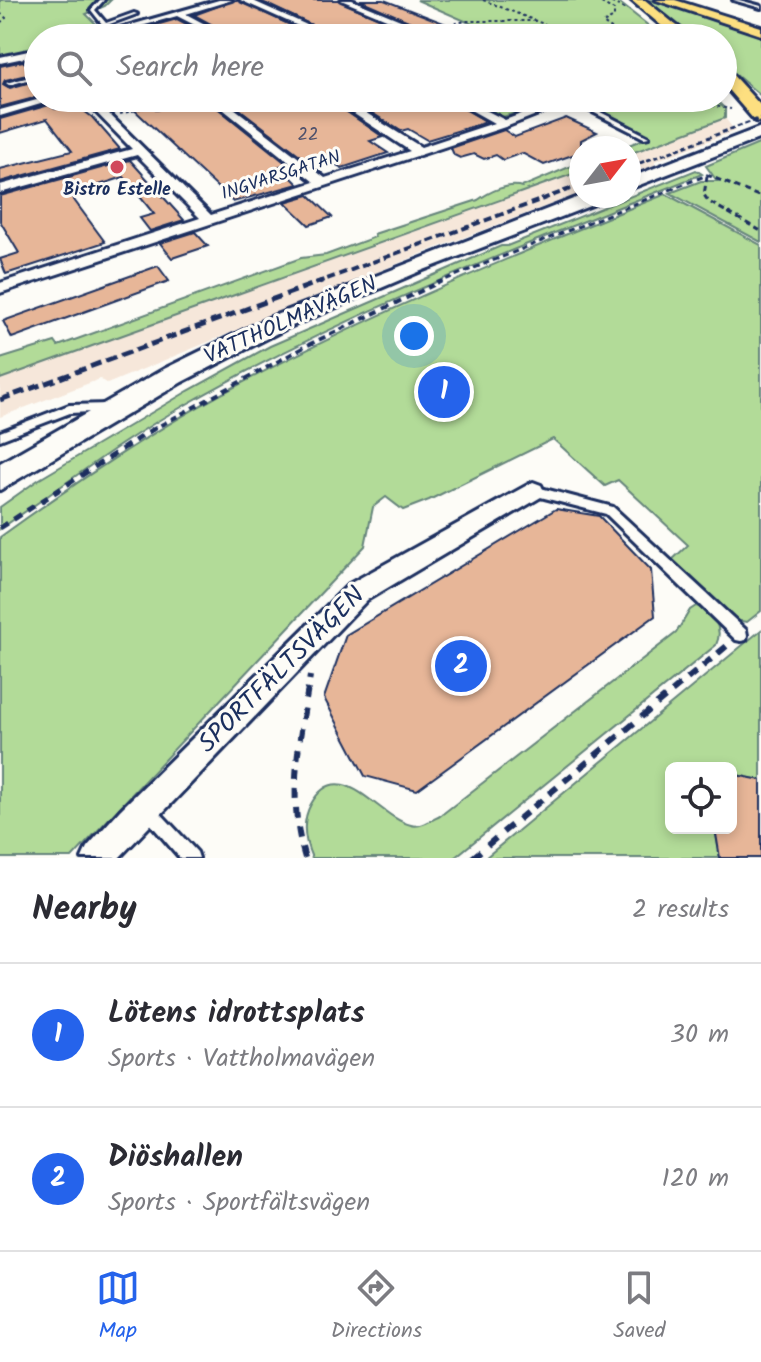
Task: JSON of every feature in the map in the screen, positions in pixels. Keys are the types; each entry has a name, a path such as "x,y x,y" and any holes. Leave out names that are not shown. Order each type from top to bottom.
{"main road":[{"path":"637,0 667,24"},
{"path":"662,0 761,28"},
{"path":"677,0 761,28"},
{"path":"737,90 761,117"},
{"path":"641,179 761,132"},
{"name":"VATTHOLMAVÄGEN","path":"0,478 232,344 435,258 569,207"}],"street":[{"path":"123,24 179,14 228,0"},
{"path":"244,0 300,24"},
{"path":"345,0 405,24"},
{"path":"179,14 199,24"},
{"path":"0,60 24,57"},
{"path":"0,113 24,107"},
{"path":"101,112 209,220"},
{"path":"232,112 324,183"},
{"path":"357,112 419,151"},
{"path":"481,112 504,124"},
{"name":"INGVARSGATAN","path":"0,288 537,112"},
{"path":"0,189 139,151"},
{"name":"SPORTFÄLTSVÄGEN","path":"98,858 358,592 533,491"}],"lane":[{"path":"102,0 93,10 104,24"},
{"path":"735,0 761,7"},
{"path":"103,14 110,19 108,24"},
{"path":"113,24 135,14"},
{"path":"9,83 24,79"},
{"path":"598,112 646,137"},
{"path":"0,436 69,409 117,408"},
{"path":"533,491 609,510 741,635"},
{"path":"145,807 191,858"}],"path":[{"path":"483,0 545,24"},
{"path":"596,0 614,10 614,17 604,24"},
{"path":"0,13 6,18 0,23"},
{"path":"449,24 538,21"},
{"path":"106,117 127,112"},
{"path":"692,160 707,175 761,197"},
{"path":"707,175 704,195 709,202 761,231"},
{"path":"0,528 49,494 191,407 273,363 416,293 707,175"},
{"path":"744,189 761,191"},
{"path":"472,858 741,635"},
{"path":"305,858 298,840 292,805 311,667"}],"shaded area":[{"path":"725,118 735,131 655,161 655,165 641,170 641,150"},
{"path":"569,175 569,198 428,251 107,384 100,379 0,417 0,379"}],"green space":[{"path":"0,0 111,0 86,14 96,24 24,24 24,52 0,57"},
{"path":"417,0 616,0 646,24 472,24"},
{"path":"644,0 729,24 674,24"},
{"path":"737,27 761,34 761,96 737,76"},
{"path":"487,112 518,112 500,118"},
{"path":"593,112 725,112 725,118 641,150 641,140 644,139 641,136"},
{"path":"761,143 761,242 670,193 701,181 717,181 706,166"},
{"path":"569,167 569,175 0,379 0,359 55,342 58,346 301,258 326,255 375,237 374,234 478,200 499,189 522,187"},
{"path":"696,170 702,174 641,199 641,192"},
{"path":"666,194 761,245 761,611 747,622 734,620 671,561 688,545 618,480 605,486 553,439 403,510 386,497 373,507 365,546 72,858 0,858 0,537 178,418 292,357 450,283 632,208 641,208 641,204"},
{"path":"602,208 618,208 376,308 249,370 139,433 0,529 0,507 38,480 188,391 270,346"},
{"path":"696,606 715,621 719,632 716,645 454,858 312,858 305,824 311,804 322,790 334,784 347,786 398,820 415,826 422,825 440,816 676,633 690,610"},
{"path":"761,630 761,780 737,775 737,762 665,762 665,834 716,834 720,858 485,858"}],"building":[{"path":"237,0 288,24 211,24 194,15"},
{"path":"258,0 338,0 392,24 309,24"},
{"path":"360,0 384,0 446,24 415,24"},
{"path":"177,19 186,24 160,24"},
{"path":"24,62 24,76 5,80 3,84 10,88 24,84 24,101 0,107 0,66"},
{"path":"24,112 85,112 120,149 0,182 0,169 72,151 47,119 0,133 0,119"},
{"path":"137,112 222,112 287,164 280,166 298,184 233,202"},
{"path":"243,112 347,112 383,137 370,141 388,153 342,168 318,155 305,159"},
{"path":"370,112 470,112 487,122 427,140 408,129 401,131"},
{"path":"566,118 597,132 589,136 569,136 569,156 544,165 522,153 503,160 496,155 484,159 474,154 460,158 454,155 451,148 504,130 515,137"},
{"path":"130,160 184,220 150,231 140,218 154,214 124,177 71,196 105,242 6,274 0,259 19,253 0,221 0,196"},
{"path":"309,195 332,217 309,225 285,202"},
{"path":"195,232 208,246 172,258 160,243"},
{"path":"158,266 169,281 12,338 3,321"},
{"path":"556,509 599,516 651,570 655,616 417,790 365,776 324,698 346,635"},
{"path":"737,775 761,780 761,858 720,858 716,834 737,834"}],"railway":[{"path":"641,163 761,118"},
{"path":"316,283 569,189"},
{"path":"0,400 322,281"}],"place":[{"name":"Bistro Estelle","path":"117,167"},
{"name":"Lötens idrottsplats","path":"444,392"},
{"name":"Diöshallen","path":"461,666"}]}
